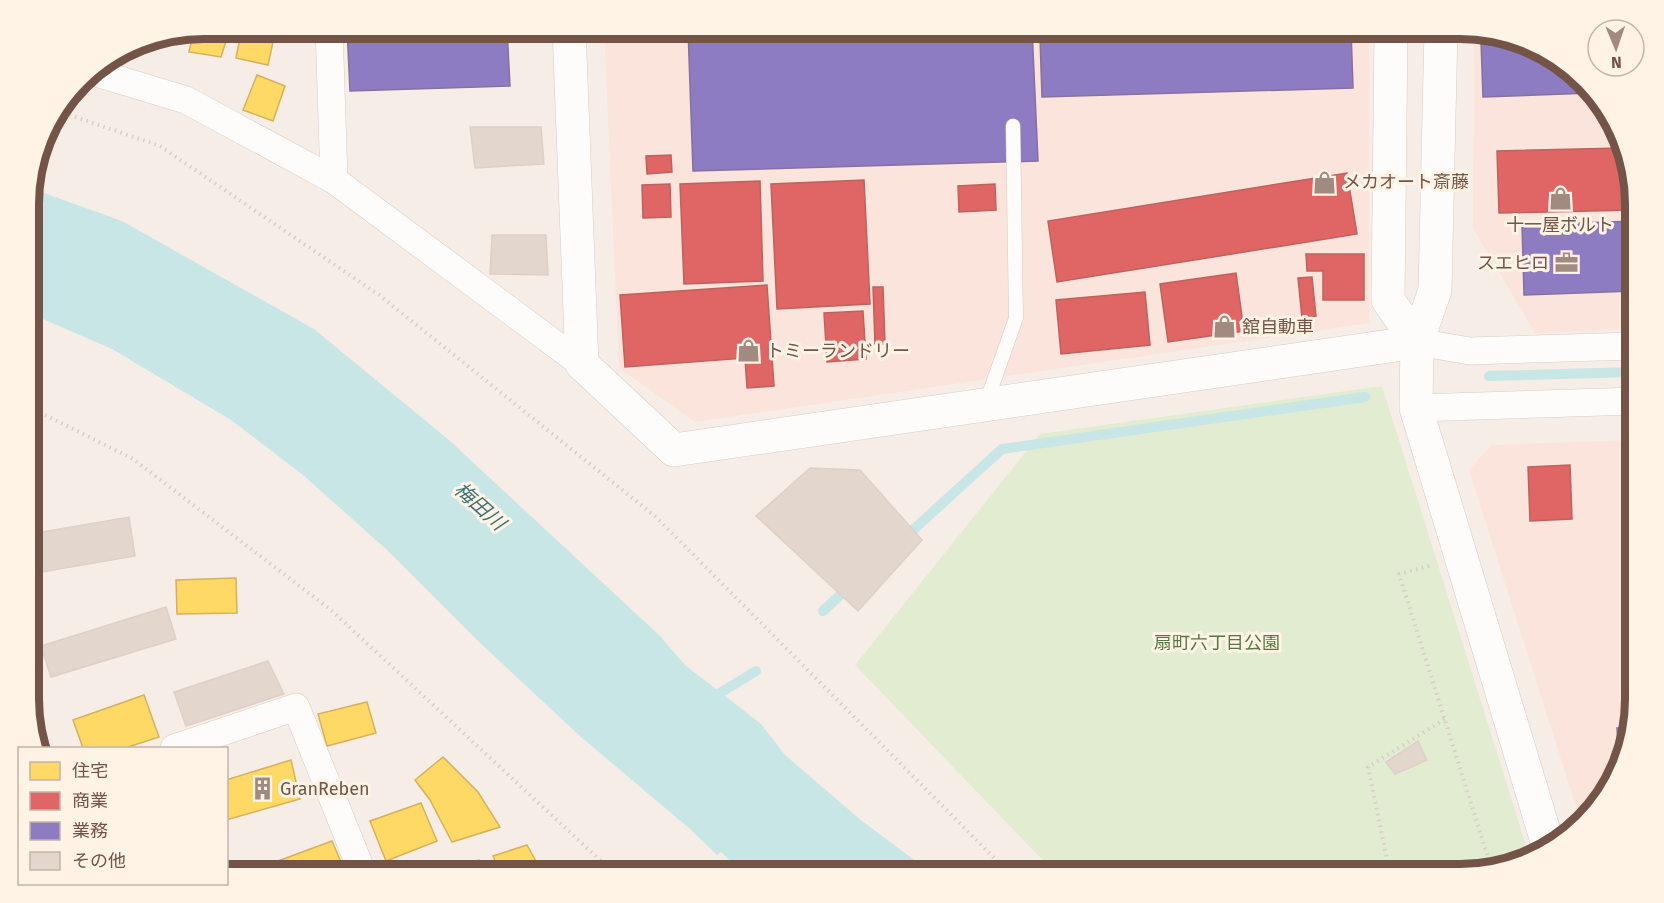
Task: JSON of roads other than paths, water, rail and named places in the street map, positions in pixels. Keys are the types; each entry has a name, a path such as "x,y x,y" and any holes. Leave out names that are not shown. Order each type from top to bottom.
{"street":[{"path":"329,39 334,180"},
{"path":"569,39 582,364"},
{"path":"1391,39 1388,300 1417,342"},
{"path":"1441,39 1435,290 1417,342 1416,408 1546,839"},
{"path":"102,75 186,100 334,180 582,364 674,450 1417,342 1470,351 1625,346"},
{"path":"1416,408 1625,401"},
{"path":"177,747 296,707 359,864"}],"lane":[{"path":"985,405 1016,318 1013,126"}],"water":[{"name":"梅田川","path":"39,191 122,221 314,329 449,440 659,635 685,665 761,724 785,755 862,821 920,864 734,864 721,852 717,855 690,829 581,737 477,640 387,550 303,475 231,420 112,349 39,317"}],"waterway":[{"path":"1489,376 1625,372"},
{"path":"903,539 1002,449 1365,397"},
{"path":"823,611 851,585"},
{"path":"710,699 756,671"}],"place":[{"name":"メカオート斎藤","path":"1325,182"},
{"name":"十一屋ボルト","path":"1560,199"},
{"name":"スエヒロ","path":"1567,263"},
{"name":"舘自動車","path":"1224,327"},
{"name":"トミーランドリー","path":"748,351"},
{"name":"GranReben","path":"262,789"}],"park label":[{"name":"扇町六丁目公園","path":"1217,643"}]}
